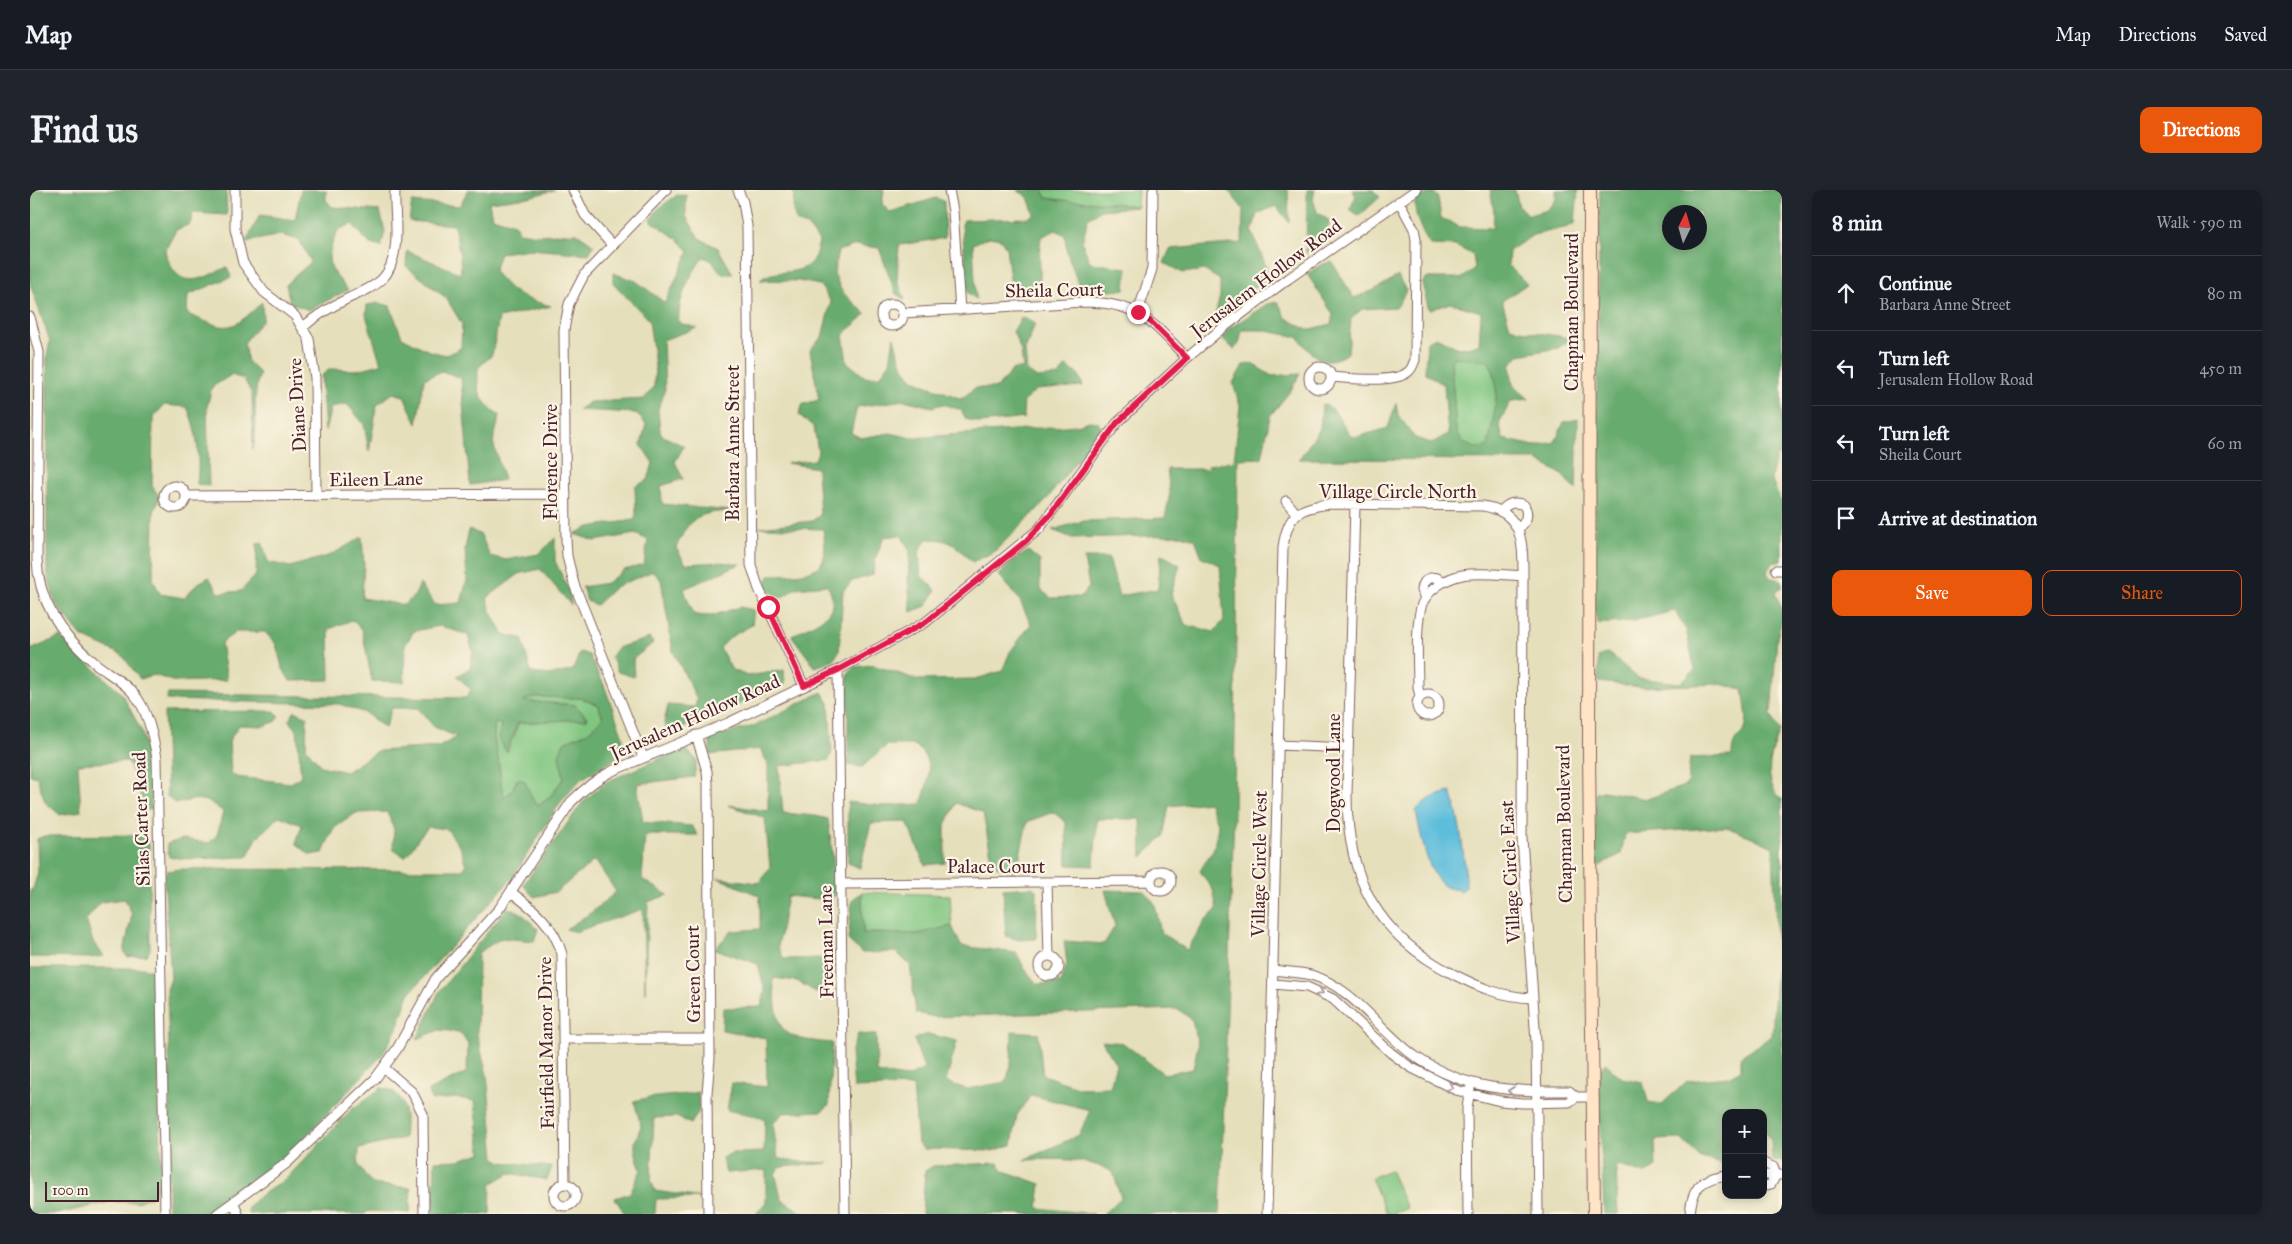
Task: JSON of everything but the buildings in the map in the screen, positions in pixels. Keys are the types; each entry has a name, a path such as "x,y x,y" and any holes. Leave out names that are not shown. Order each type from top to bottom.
{"main road":[{"name":"Chapman Boulevard","path":"1587,1214 1582,690 1584,516 1589,434 1590,190"},
{"name":"Chapman Boulevard","path":"1585,1097 1594,1214"}],"street":[{"name":"Diane Drive","path":"235,190 235,229 243,263 259,286 286,308 303,327 309,339 315,378 316,496"},
{"path":"303,327 325,311 372,288 382,281 391,264 396,248 394,190"},
{"path":"573,190 585,215 612,245"},
{"name":"Florence Drive","path":"643,757 571,576 567,556 566,318 577,286 594,262 666,190"},
{"name":"Barbara Anne Street","path":"738,190 744,202 747,226 751,565 759,589 804,686"},
{"path":"949,190 952,204 960,310"},
{"path":"1138,312 1152,269 1153,190"},
{"name":"Jerusalem Hollow Road","path":"218,1214 287,1164 362,1092 384,1068 436,978 500,909 571,802 597,778 643,757 728,723 838,670 926,622 1026,541 1051,514 1117,423 1187,358 1258,301 1416,190"},
{"path":"1331,377 1387,379 1400,377 1410,371 1415,360 1416,239 1414,229 1399,201"},
{"name":"Sheila Court","path":"903,313 1103,302 1138,312 1151,322 1187,358"},
{"name":"Silas Carter Road","path":"30,317 39,352 34,449 37,566 43,597 66,637 95,663 135,694 146,718 157,758 165,1214"},
{"name":"Eileen Lane","path":"186,496 566,494"},
{"name":"Village Circle North","path":"1286,501 1294,515 1306,508 1320,506 1462,505 1491,507 1501,511 1511,519"},
{"name":"Village Circle North","path":"1501,511 1510,503 1517,502 1524,505 1527,517 1524,525 1518,529"},
{"name":"Dogwood Lane","path":"1355,505 1347,816 1354,864 1380,914 1411,948 1444,969 1490,992 1506,996 1533,998"},
{"name":"Village Circle West","path":"1267,1214 1283,547 1294,515"},
{"name":"Village Circle East","path":"1511,519 1518,529 1522,541 1524,576 1522,838 1533,998 1537,1092 1538,1214"},
{"path":"1420,696 1418,688 1420,623 1424,599 1422,590 1426,580 1432,577 1439,577 1444,582 1463,575 1524,576"},
{"name":"Freeman Lane","path":"838,670 845,1214"},
{"name":"Green Court","path":"696,735 707,771 708,784 710,1039 707,1092 708,1214"},
{"path":"1278,745 1348,748"},
{"name":"Palace Court","path":"841,884 1151,881"},
{"path":"1047,882 1049,956"},
{"name":"Fairfield Manor Drive","path":"511,892 536,911 547,923 559,942 563,970 565,1183"},
{"path":"1273,970 1312,975 1328,982 1354,1000 1394,1039 1416,1057 1472,1084 1501,1090 1570,1091 1585,1097"},
{"path":"1273,984 1307,987 1333,999 1391,1053 1410,1067 1441,1084 1469,1094 1500,1101 1569,1102 1585,1097"},
{"path":"564,1039 710,1039"},
{"path":"384,1068 412,1092 423,1114 424,1214"},
{"path":"1468,1214 1469,1094 1472,1084"},
{"path":"1767,1165 1773,1167 1779,1175 1771,1184 1767,1185"},
{"path":"1690,1214 1691,1201 1695,1189 1710,1178 1722,1176"},
{"path":"234,1203 238,1214"}],"green space":[{"path":"30,190 226,190 227,215 193,213 190,224 176,230 165,251 170,264 182,278 189,280 197,279 227,267 231,277 188,295 187,314 211,324 220,326 234,325 251,313 262,302 263,319 244,343 248,362 260,373 255,401 255,440 253,449 252,394 244,379 231,375 212,387 207,407 209,486 197,484 197,445 194,426 187,407 164,405 153,418 152,486 160,497 154,512 153,579 160,594 184,598 197,584 209,577 219,593 241,591 256,575 257,544 262,542 268,562 290,567 331,555 362,537 364,564 362,598 404,605 415,595 420,584 435,605 461,603 467,580 465,549 469,529 481,535 490,556 506,560 539,554 555,538 555,561 570,593 571,605 540,569 519,574 487,598 491,611 504,635 522,638 531,673 552,675 573,670 580,652 589,655 604,685 623,737 622,748 615,759 580,780 560,803 512,878 409,994 397,1028 383,1054 290,1153 210,1214 170,1214 168,1210 170,1076 167,990 171,978 164,877 167,871 180,869 463,870 466,865 460,847 447,829 429,827 405,857 393,849 394,829 387,812 356,813 333,829 323,853 310,855 296,843 302,825 279,816 257,838 247,857 191,859 169,857 167,844 183,839 209,843 217,835 223,812 206,801 190,800 175,804 167,796 164,712 275,711 279,716 275,722 263,726 239,725 229,741 231,772 236,777 291,783 301,776 297,730 289,720 295,711 307,717 306,748 321,766 346,772 377,751 439,747 457,737 434,727 418,708 392,708 385,728 365,713 339,704 166,700 168,694 466,698 471,690 457,676 470,668 473,652 468,635 440,626 414,631 405,645 404,682 372,681 362,630 352,620 329,629 330,680 290,681 282,667 276,644 265,632 236,632 221,643 227,680 175,682 154,675 140,679 122,655 81,636 55,603 47,571 47,355 50,341 30,284","holes":["533,697 581,698 598,705 603,718 588,732 564,742 559,756 564,778 549,798 539,805 533,801 525,781 518,779 511,792 504,797 494,739 495,723 501,724 499,740 507,752 518,723 588,719 575,705 523,701"]},
{"path":"301,190 326,190 326,200 332,207 380,211 385,231 381,247 370,244 352,224 338,230 329,256 331,268 348,290 309,310 290,303 286,284 311,262 299,240 281,235 246,242 260,215 295,220"},
{"path":"468,190 555,190 528,197 489,202 492,217 515,224 519,232 538,235 577,233 594,245 589,254 530,249 500,253 494,271 507,286 525,298 551,306 499,318 492,355 478,368 478,376 481,395 488,405 500,415 493,442 504,480 470,485 461,378 442,371 424,379 417,424 404,396 393,393 377,405 369,452 364,424 347,404 331,407 325,431 321,376 330,369 357,370 381,364 366,315 367,305 379,303 390,306 402,337 429,351 446,355 461,348 462,324 446,298 406,266 407,251 461,274 460,255 454,225 409,221 412,202 460,206"},
{"path":"794,190 884,190 882,204 890,212 936,198 944,201 945,238 899,245 897,279 905,300 896,294 879,248 856,245 838,251 834,273 842,292 866,314 843,335 847,362 865,377 880,376 890,362 894,337 903,366 909,375 924,385 961,399 975,388 997,388 1013,369 1023,369 1021,351 1013,331 1022,317 1035,324 1025,350 1027,371 1037,378 1059,376 1066,366 1079,375 1083,386 1036,390 1024,401 1023,414 1025,418 980,423 966,419 961,410 943,404 932,407 904,400 857,407 851,433 861,438 890,433 912,438 1077,425 1089,421 1098,422 1101,428 1045,502 994,552 972,562 952,544 942,540 926,539 919,552 921,576 936,590 926,606 911,612 908,581 910,551 901,535 884,537 875,560 873,575 852,581 843,591 839,651 833,661 815,667 792,636 817,622 829,612 832,596 827,585 796,588 781,598 763,586 770,575 801,573 816,568 824,557 823,529 759,527 812,521 820,515 817,468 787,463 815,460 818,452 814,427 799,415 803,404 819,400 810,350 822,337 831,302 820,285 799,281 760,280 773,274 801,269 808,265 815,256 819,241 807,226 797,223 793,211"},
{"path":"1017,190 1043,190 1046,198 1114,203 1137,207 1101,210 1088,218 1082,242 1090,263 1127,268 1125,289 1113,291 1092,288 1080,289 1067,252 1065,235 1056,230 1041,237 1040,289 1020,296 1012,293 1006,248 1001,239 989,237 973,244 976,299 968,293 962,225 964,220 1028,218 1034,214 1028,197"},
{"path":"1043,190 1138,190 1137,207 1114,203 1046,198"},
{"path":"1228,190 1288,190 1289,222 1276,206 1257,214 1252,232 1270,276 1215,316 1220,296 1220,280 1204,270 1183,273 1164,263 1170,249 1242,243 1243,209"},
{"path":"1307,190 1315,190 1313,199 1317,212 1330,221 1324,235 1315,248 1306,253"},
{"path":"1352,190 1373,190 1380,197 1359,216 1350,209 1356,196"},
{"path":"1490,190 1515,190 1519,207 1529,215 1547,210 1556,199 1556,190 1578,190 1575,223 1568,227 1533,235 1509,251 1508,265 1527,284 1502,301 1510,327 1572,339 1558,348 1519,355 1510,365 1513,385 1529,399 1511,401 1499,423 1503,439 1535,446 1555,442 1564,422 1578,419 1576,490 1561,474 1537,460 1299,459 1320,429 1322,404 1333,409 1351,436 1357,437 1388,428 1396,403 1398,415 1415,438 1432,443 1448,434 1444,385 1425,373 1427,341 1436,337 1458,348 1479,345 1481,312 1451,303 1429,310 1422,284 1426,278 1463,278 1475,268 1473,255 1456,246 1430,245 1421,229 1415,210 1416,198 1434,192 1438,198 1441,218 1460,227 1493,228 1494,212","holes":["1454,357 1488,361 1493,370 1495,380 1494,415 1488,447 1475,448 1463,443 1456,431 1451,361"]},
{"path":"1600,190 1782,190 1782,456 1776,456 1771,479 1782,504 1782,561 1772,563 1767,572 1770,578 1782,580 1782,588 1775,593 1782,609 1782,617 1777,638 1771,715 1780,731 1771,757 1770,776 1776,792 1782,799 1782,1162 1772,1161 1771,1140 1767,1134 1767,1109 1722,1109 1722,1164 1701,1158 1681,1139 1655,1140 1656,1167 1645,1174 1616,1165 1618,1214 1604,1214 1598,1075 1605,1063 1622,1078 1643,1082 1648,1102 1662,1104 1687,1081 1728,1077 1741,1070 1741,1056 1772,1036 1777,958 1773,847 1726,827 1625,834 1621,854 1599,866 1596,863 1596,793 1603,791 1647,799 1687,785 1690,758 1732,756 1734,744 1745,729 1747,716 1743,689 1719,684 1640,687 1599,682 1598,657 1608,653 1638,678 1680,683 1695,670 1686,630 1675,611 1633,621 1598,624 1594,609"},
{"path":"677,195 686,195 686,216 699,238 718,248 733,274 722,274 711,260 703,257 685,288 679,314 679,323 697,328 663,340 665,389 658,409 660,431 663,436 684,446 675,462 683,479 661,486 662,504 731,511 710,513 696,518 686,529 676,548 686,564 720,562 740,564 684,589 695,615 711,616 740,607 754,610 752,625 732,636 720,648 732,670 748,676 784,670 785,685 668,734 664,723 668,705 695,707 697,699 673,651 661,580 653,571 615,587 596,605 587,601 582,587 607,583 624,570 644,565 648,540 635,534 595,541 574,534 589,527 634,520 636,515 635,486 648,480 653,463 641,445 646,424 636,413 578,410 590,402 644,399 654,387 655,365 649,320 613,283 613,273 636,281 665,303 689,251 680,241 650,220 659,208"},
{"path":"1332,262 1354,298 1374,290 1398,276 1406,291 1397,307 1362,309 1351,319 1348,353 1332,360 1326,360 1314,355 1298,337 1262,330 1242,330 1239,344 1234,349 1223,340 1227,330 1267,304 1278,302 1286,318 1308,330 1331,324 1333,314 1307,274 1322,264"},
{"path":"1454,357 1488,361 1493,370 1497,392 1488,447 1475,448 1462,443 1456,431 1451,361"},
{"path":"1252,364 1272,376 1300,374 1291,390 1270,416 1262,458 1238,459 1234,814 1220,1214 1103,1214 1121,1198 1113,1172 1081,1161 1059,1159 1024,1160 1079,1135 1090,1110 1031,1095 1017,1115 1012,1145 992,1151 924,1149 918,1144 913,1086 854,1088 851,1053 858,1034 876,1035 877,1073 908,1077 924,1069 914,1039 928,1034 957,1041 946,1082 967,1089 1006,1082 1011,1065 1012,1031 1038,1033 1043,1075 1080,1088 1110,1087 1116,1064 1102,1041 1123,1043 1164,1074 1193,1069 1198,1045 1192,1020 1178,1009 935,1017 916,1013 910,965 896,952 862,953 848,940 852,900 862,892 863,933 917,934 952,926 961,946 1017,953 1024,968 1037,984 1061,983 1067,964 1064,941 1104,944 1115,926 1105,890 1145,891 1155,904 1161,933 1187,950 1205,921 1217,909 1213,890 1200,871 1214,848 1218,826 1209,802 1169,806 1163,837 1142,857 1141,819 1097,819 1094,866 1067,865 1066,822 1053,812 1027,822 1016,874 993,865 983,813 956,803 945,827 945,863 925,865 907,822 871,823 860,868 848,863 848,802 883,806 921,804 929,772 926,759 915,745 887,745 862,767 848,765 848,673 854,667 873,665 918,680 976,679 1002,671 1010,652 1031,624 1019,599 999,575 1013,561 1028,551 1040,561 1040,589 1051,598 1081,597 1089,587 1084,558 1109,558 1119,596 1158,589 1161,554 1180,565 1171,594 1186,625 1214,632 1224,620 1220,565 1202,557 1195,539 1182,535 1072,538 1052,530 1083,521 1165,518 1170,493 1167,469 1208,469 1208,465 1234,461 1240,406 1233,383 1243,365"},
{"path":"60,637 122,694 141,730 146,747 152,809 146,810 128,761 78,764 81,811 60,815 45,802 37,777 30,775 30,650"},
{"path":"650,638 653,643 633,659 634,677 618,672 611,656 617,648"},
{"path":"822,692 829,703 832,751 829,760 779,766 783,813 828,819 837,890 831,900 787,896 778,947 784,959 821,958 828,981 821,995 797,981 773,978 779,1021 783,1028 789,1034 799,1038 832,1043 829,1105 822,1111 783,1113 773,1124 778,1158 789,1161 829,1163 781,1167 775,1173 782,1200 803,1213 812,1214 756,1214 766,1202 766,1170 726,1173 722,1158 732,1153 764,1152 765,1119 727,1110 732,1083 767,1087 766,1038 722,1030 723,1008 761,1007 765,991 758,964 715,949 731,931 760,929 760,896 718,878 759,883 770,867 765,818 728,805 768,811 768,764 760,749 710,755 710,738 754,726"},
{"path":"533,697 581,698 598,705 603,718 588,732 564,742 559,756 564,778 549,798 539,805 517,779 511,792 504,798 494,739 495,723 501,724 499,740 514,738 518,723 588,718 575,705 522,701"},
{"path":"684,748 697,760 694,777 637,784 643,822 692,826 698,835 645,835 642,879 668,895 648,902 645,993 643,909 575,932 566,929 592,912 616,892 595,860 556,892 534,897 523,885 582,803 606,782"},
{"path":"139,835 149,844 150,950 147,955 127,957 124,951 132,915 125,899 101,902 86,920 93,942 104,956 90,958 30,957 30,890 33,889 38,872 37,839 44,836"},
{"path":"1032,887 1037,891 1036,939 1019,940 1006,936 1003,889"},
{"path":"862,892 950,895 952,926 917,934 863,933"},
{"path":"507,908 520,912 538,929 534,941 501,938 478,953 477,1034 487,1075 495,1158 501,1162 552,1167 547,1180 509,1173 491,1184 490,1214 436,1214 433,1212 435,1161 459,1160 481,1153 475,1101 458,1098 431,1100 428,1091 467,1072 468,1043 459,1032 439,1030 417,1039 439,992"},
{"path":"30,968 144,968 154,971 162,1183 152,1196 137,1202 110,1202 57,1214 30,1214"},
{"path":"381,1088 390,1090 401,1099 405,1114 404,1138 359,1149 358,1165 372,1184 411,1188 410,1213 367,1211 365,1214 248,1214 248,1207 257,1198 287,1178 352,1109"},
{"path":"698,1092 699,1111 691,1124 676,1117 654,1118 651,1180 655,1191 702,1198 656,1199 655,1214 625,1214 615,1198 630,1193 641,1170 635,1151 635,1142 641,1126 634,1101"},
{"path":"998,1163 1004,1171 1041,1184 1038,1208 1094,1214 922,1214 925,1171 933,1166"},
{"path":"1390,1170 1407,1208 1393,1214 1387,1214 1371,1178"}],"water":[{"path":"1451,792 1459,825 1464,864 1466,887 1461,891 1446,887 1439,882 1434,874 1425,852 1416,811 1431,798"}],"route":[{"path":"768,607 804,686 838,670 926,622 1026,541 1039,528 1117,423 1187,358 1151,322 1138,312"}]}
